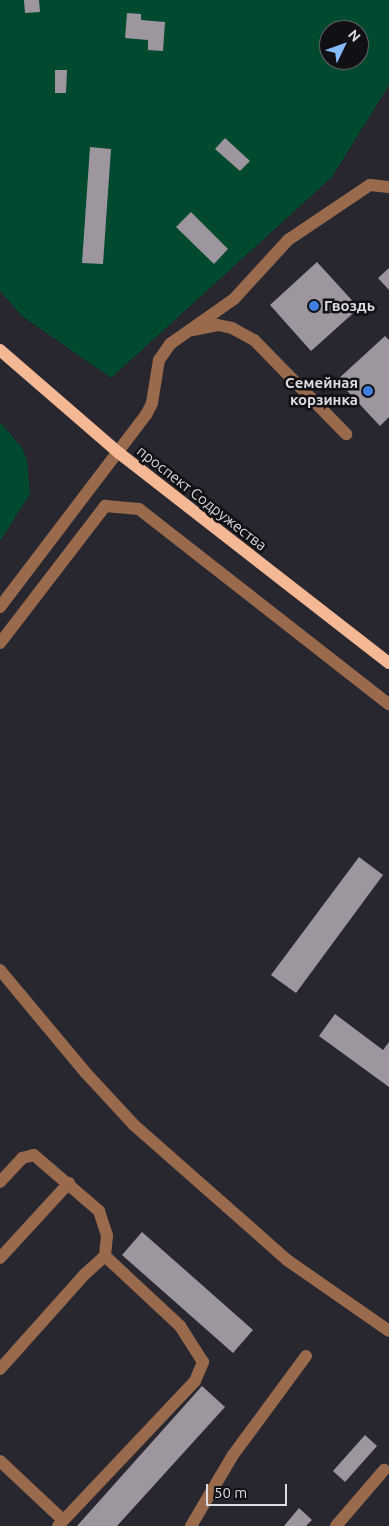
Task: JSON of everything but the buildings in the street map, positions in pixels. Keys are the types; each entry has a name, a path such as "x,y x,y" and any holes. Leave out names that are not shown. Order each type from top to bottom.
{"main road":[{"name":"проспект Содружества","path":"0,350 119,454 389,663"}],"street":[{"path":"0,607 119,454 150,409 158,360 183,333 234,299 288,240 370,185 389,187"},
{"path":"183,333 218,325 232,328 254,340 346,434"},
{"path":"0,643 105,506 139,509 389,704"},
{"path":"0,970 85,1072 134,1125 288,1260 389,1331"},
{"path":"0,1182 22,1158 34,1155 69,1183 99,1211 107,1236 104,1256 84,1275 0,1369"},
{"path":"2,1252 69,1183"},
{"path":"0,1461 60,1523 195,1381 203,1362 180,1326 104,1256"},
{"path":"192,1526 233,1455 306,1356"},
{"path":"336,1526 384,1470"}],"green space":[{"path":"0,0 389,0 389,85 332,177 111,378 22,316 0,291"},
{"path":"0,422 22,448 27,460 30,494 0,541"}],"place":[{"name":"Гвоздь","path":"314,306"},
{"name":"Семейная корзинка","path":"368,391"}]}
